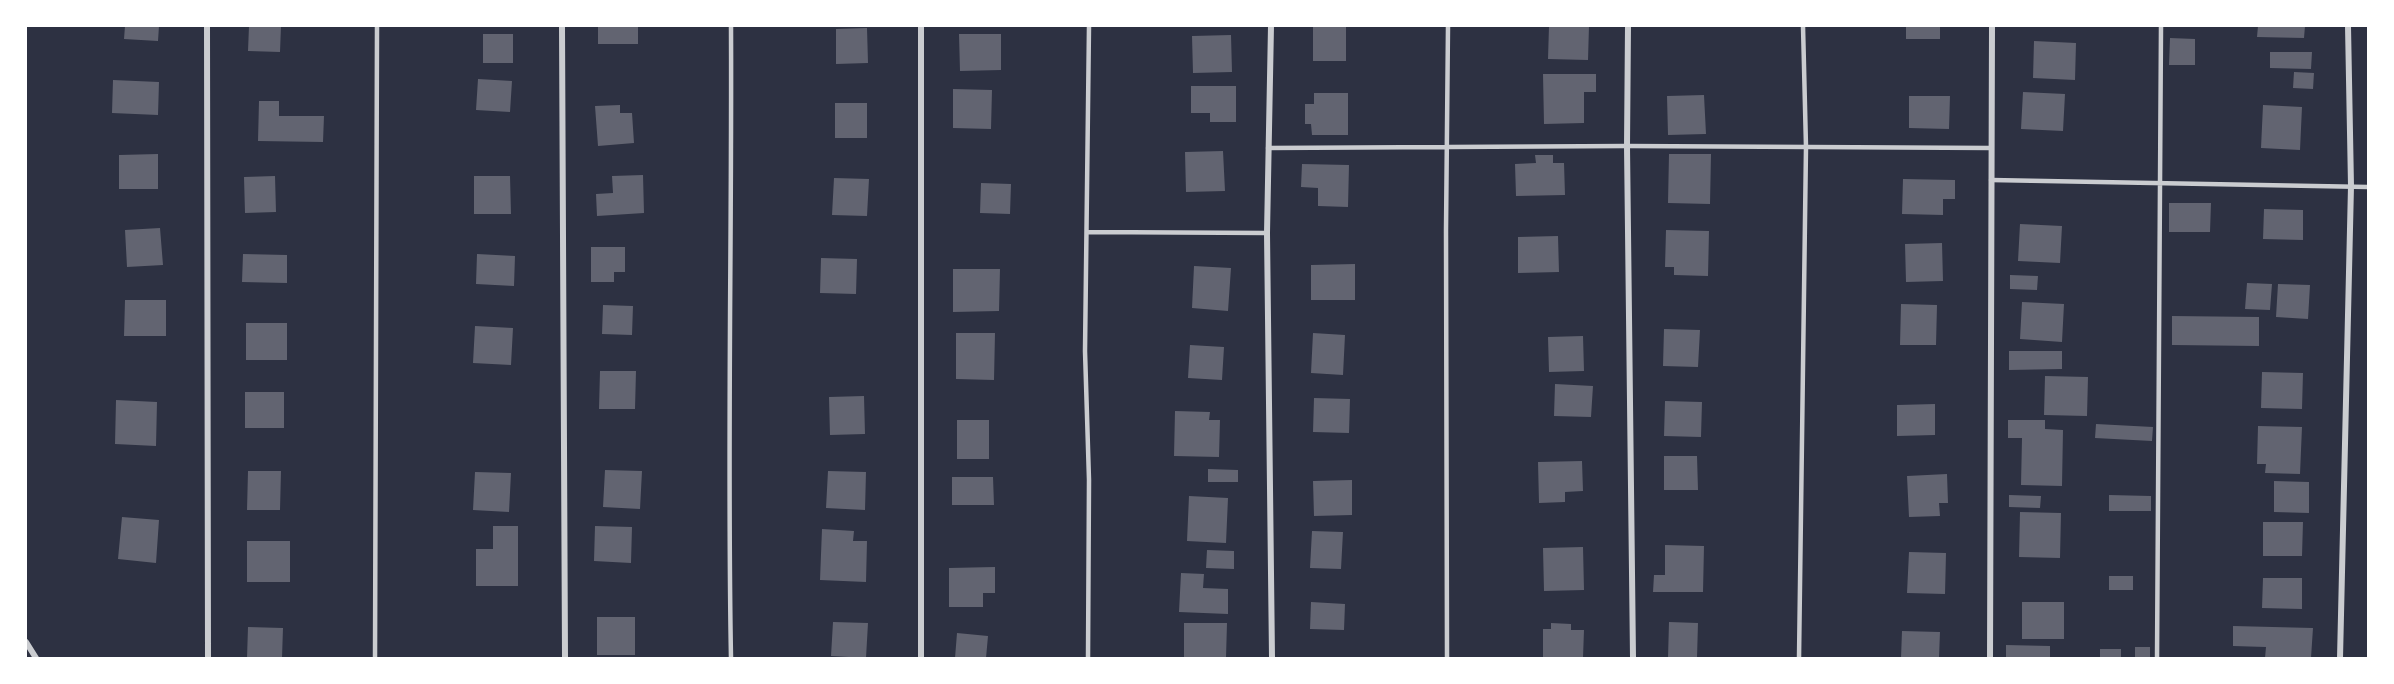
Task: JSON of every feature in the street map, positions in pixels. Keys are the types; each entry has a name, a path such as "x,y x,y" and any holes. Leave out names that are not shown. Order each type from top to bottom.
{"street":[{"path":"207,26 208,658"},
{"path":"562,26 565,658"},
{"path":"921,26 921,658"},
{"path":"1271,26 1267,233 1272,658"},
{"path":"1628,26 1632,658"},
{"path":"1990,658 1992,26"},
{"path":"2340,658 2351,186 2348,26"},
{"path":"26,642 36,658"}],"lane":[{"path":"375,658 377,26"},
{"path":"731,26 732,222 728,516 731,658"},
{"path":"1088,658 1089,502 1085,351 1089,26"},
{"path":"1447,658 1446,148 1448,26"},
{"path":"1799,658 1806,147 1803,26"},
{"path":"2157,658 2161,26"},
{"path":"1268,148 1627,146 1991,148"},
{"path":"1991,180 2368,187"},
{"path":"1087,232 1267,233"}],"building":[{"path":"125,26 159,26 158,41 124,39"},
{"path":"249,26 281,26 280,52 248,51"},
{"path":"598,26 638,26 638,44 598,44"},
{"path":"1313,26 1346,26 1346,61 1313,61"},
{"path":"1549,26 1589,26 1588,60 1548,59"},
{"path":"1906,26 1940,26 1940,39 1906,39"},
{"path":"2258,26 2305,26 2304,38 2257,37"},
{"path":"867,28 868,63 836,64 836,29"},
{"path":"483,34 513,34 513,63 483,63"},
{"path":"959,34 1001,34 1001,70 960,71"},
{"path":"1231,35 1232,72 1193,73 1192,36"},
{"path":"2170,38 2195,39 2195,65 2169,65"},
{"path":"2034,41 2076,43 2075,80 2033,78"},
{"path":"2270,52 2312,52 2311,69 2270,68"},
{"path":"2294,72 2314,73 2313,89 2293,88"},
{"path":"1543,74 1596,74 1596,92 1584,92 1584,123 1544,124"},
{"path":"478,79 512,81 510,112 476,110"},
{"path":"113,80 159,82 158,115 112,113"},
{"path":"1191,86 1236,86 1236,122 1210,122 1210,113 1191,113"},
{"path":"953,89 992,90 991,129 953,128"},
{"path":"2023,92 2065,94 2063,131 2021,129"},
{"path":"1314,93 1348,93 1348,135 1312,135 1311,124 1305,124 1305,104 1314,104"},
{"path":"1704,95 1706,134 1668,135 1667,96"},
{"path":"1909,96 1950,96 1949,129 1909,128"},
{"path":"259,101 279,101 279,116 324,116 323,142 258,141"},
{"path":"835,103 867,103 867,138 835,138"},
{"path":"620,105 620,113 632,113 634,143 598,146 595,106"},
{"path":"2263,105 2302,107 2300,150 2261,148"},
{"path":"1223,151 1225,191 1186,192 1185,152"},
{"path":"158,154 158,189 119,189 119,155"},
{"path":"1669,154 1711,154 1710,204 1668,203"},
{"path":"1535,155 1553,155 1553,163 1564,163 1565,195 1516,196 1515,164 1536,163"},
{"path":"1302,164 1349,165 1348,207 1318,206 1318,188 1301,187"},
{"path":"643,175 644,213 597,216 596,194 613,193 612,176"},
{"path":"275,176 276,212 245,213 244,177"},
{"path":"474,176 510,176 511,214 474,214"},
{"path":"834,178 869,179 867,216 832,215"},
{"path":"1903,179 1955,180 1955,199 1943,199 1943,215 1902,214"},
{"path":"981,183 1011,184 1010,214 980,213"},
{"path":"2169,203 2211,203 2210,232 2169,232"},
{"path":"2264,209 2303,210 2303,240 2263,239"},
{"path":"2020,224 2062,226 2060,263 2018,261"},
{"path":"160,228 163,265 127,267 125,230"},
{"path":"1666,230 1709,231 1708,276 1674,275 1674,267 1665,267"},
{"path":"1558,236 1559,272 1518,273 1518,237"},
{"path":"1942,243 1943,281 1906,282 1905,244"},
{"path":"591,247 625,247 625,272 614,272 614,282 591,282"},
{"path":"243,254 287,255 287,283 242,282"},
{"path":"477,254 515,256 514,286 476,284"},
{"path":"821,258 857,259 856,294 820,293"},
{"path":"1355,264 1355,300 1311,300 1311,265"},
{"path":"1194,266 1231,268 1228,311 1192,308"},
{"path":"953,269 1000,269 999,311 953,312"},
{"path":"2010,275 2038,276 2037,290 2010,289"},
{"path":"2247,283 2272,284 2270,310 2245,309"},
{"path":"2278,284 2310,285 2308,319 2276,317"},
{"path":"125,300 166,300 166,336 124,336"},
{"path":"2022,302 2064,304 2062,342 2020,339"},
{"path":"1901,304 1937,305 1936,345 1900,345"},
{"path":"603,305 633,306 632,335 602,334"},
{"path":"2172,316 2259,317 2259,346 2172,345"},
{"path":"246,323 287,323 287,360 246,360"},
{"path":"475,326 513,328 511,365 473,363"},
{"path":"1664,329 1700,330 1698,367 1663,366"},
{"path":"956,333 995,333 994,380 956,379"},
{"path":"1313,333 1345,335 1343,375 1311,373"},
{"path":"1583,336 1584,371 1549,372 1548,337"},
{"path":"1190,345 1224,347 1222,380 1188,378"},
{"path":"2009,351 2062,351 2062,369 2009,370"},
{"path":"600,371 636,371 635,409 599,409"},
{"path":"2262,372 2303,373 2302,409 2261,408"},
{"path":"2045,376 2088,377 2087,416 2044,415"},
{"path":"1555,384 1593,386 1591,417 1554,416"},
{"path":"245,392 284,392 284,428 245,428"},
{"path":"864,396 865,434 830,435 829,397"},
{"path":"1314,398 1350,399 1349,433 1313,432"},
{"path":"116,400 157,402 156,446 115,444"},
{"path":"1665,401 1702,402 1701,437 1664,436"},
{"path":"1935,404 1935,435 1897,436 1897,405"},
{"path":"1175,411 1210,412 1209,420 1220,420 1219,457 1174,456"},
{"path":"957,420 989,420 989,459 957,459"},
{"path":"2008,420 2045,420 2045,429 2063,430 2062,486 2021,485 2022,438 2008,438"},
{"path":"2096,424 2153,427 2152,441 2095,438"},
{"path":"2258,426 2302,427 2300,474 2265,473 2266,464 2257,464"},
{"path":"1664,456 1697,456 1698,490 1664,490"},
{"path":"1582,461 1583,491 1565,492 1565,502 1539,503 1538,462"},
{"path":"1208,469 1238,470 1238,482 1208,482"},
{"path":"605,470 642,471 640,509 603,507"},
{"path":"248,471 281,471 280,510 247,510"},
{"path":"828,471 866,472 865,510 826,508"},
{"path":"475,472 511,473 509,512 473,510"},
{"path":"1947,474 1948,503 1939,503 1940,516 1909,517 1907,476"},
{"path":"952,477 993,477 994,505 952,505"},
{"path":"1352,480 1352,515 1314,516 1313,481"},
{"path":"2274,481 2309,482 2309,513 2274,512"},
{"path":"2009,495 2041,496 2040,508 2009,507"},
{"path":"2109,495 2151,496 2151,511 2109,511"},
{"path":"1189,496 1228,498 1226,543 1187,541"},
{"path":"2020,512 2061,513 2060,558 2019,557"},
{"path":"122,517 159,520 156,563 118,559"},
{"path":"2263,522 2303,522 2302,556 2263,556"},
{"path":"493,526 518,526 518,586 476,586 476,549 493,549"},
{"path":"595,526 632,527 631,563 594,561"},
{"path":"822,529 854,531 853,541 867,541 866,582 820,580"},
{"path":"1312,531 1343,532 1341,569 1310,568"},
{"path":"247,541 290,541 290,582 247,582"},
{"path":"1665,545 1704,546 1703,592 1653,592 1654,575 1665,575"},
{"path":"1583,547 1584,590 1544,591 1543,548"},
{"path":"1207,550 1234,551 1234,569 1206,568"},
{"path":"1909,552 1946,553 1945,594 1907,593"},
{"path":"995,567 995,593 983,593 983,607 949,607 949,568"},
{"path":"1181,573 1204,574 1203,588 1228,589 1228,614 1179,612"},
{"path":"2109,576 2133,576 2133,590 2109,590"},
{"path":"2263,578 2302,578 2302,609 2262,608"},
{"path":"1311,602 1345,604 1344,630 1310,629"},
{"path":"2022,602 2064,602 2064,639 2022,639"},
{"path":"597,617 635,617 635,655 597,655"},
{"path":"833,622 868,623 866,658 831,656"},
{"path":"1669,622 1698,623 1697,658 1668,658"},
{"path":"1184,623 1227,623 1226,658 1184,658"},
{"path":"1551,623 1571,624 1571,630 1584,630 1583,658 1543,658 1543,629 1551,629"},
{"path":"2233,626 2313,628 2311,658 2265,658 2266,647 2233,646"},
{"path":"248,627 283,628 282,658 247,658"},
{"path":"1902,631 1940,632 1939,658 1901,658"},
{"path":"957,633 988,636 986,658 955,658"},
{"path":"2006,645 2050,646 2050,658 2006,658"},
{"path":"2135,647 2150,647 2150,658 2135,658"},
{"path":"2100,649 2121,649 2121,658 2100,658"}]}
